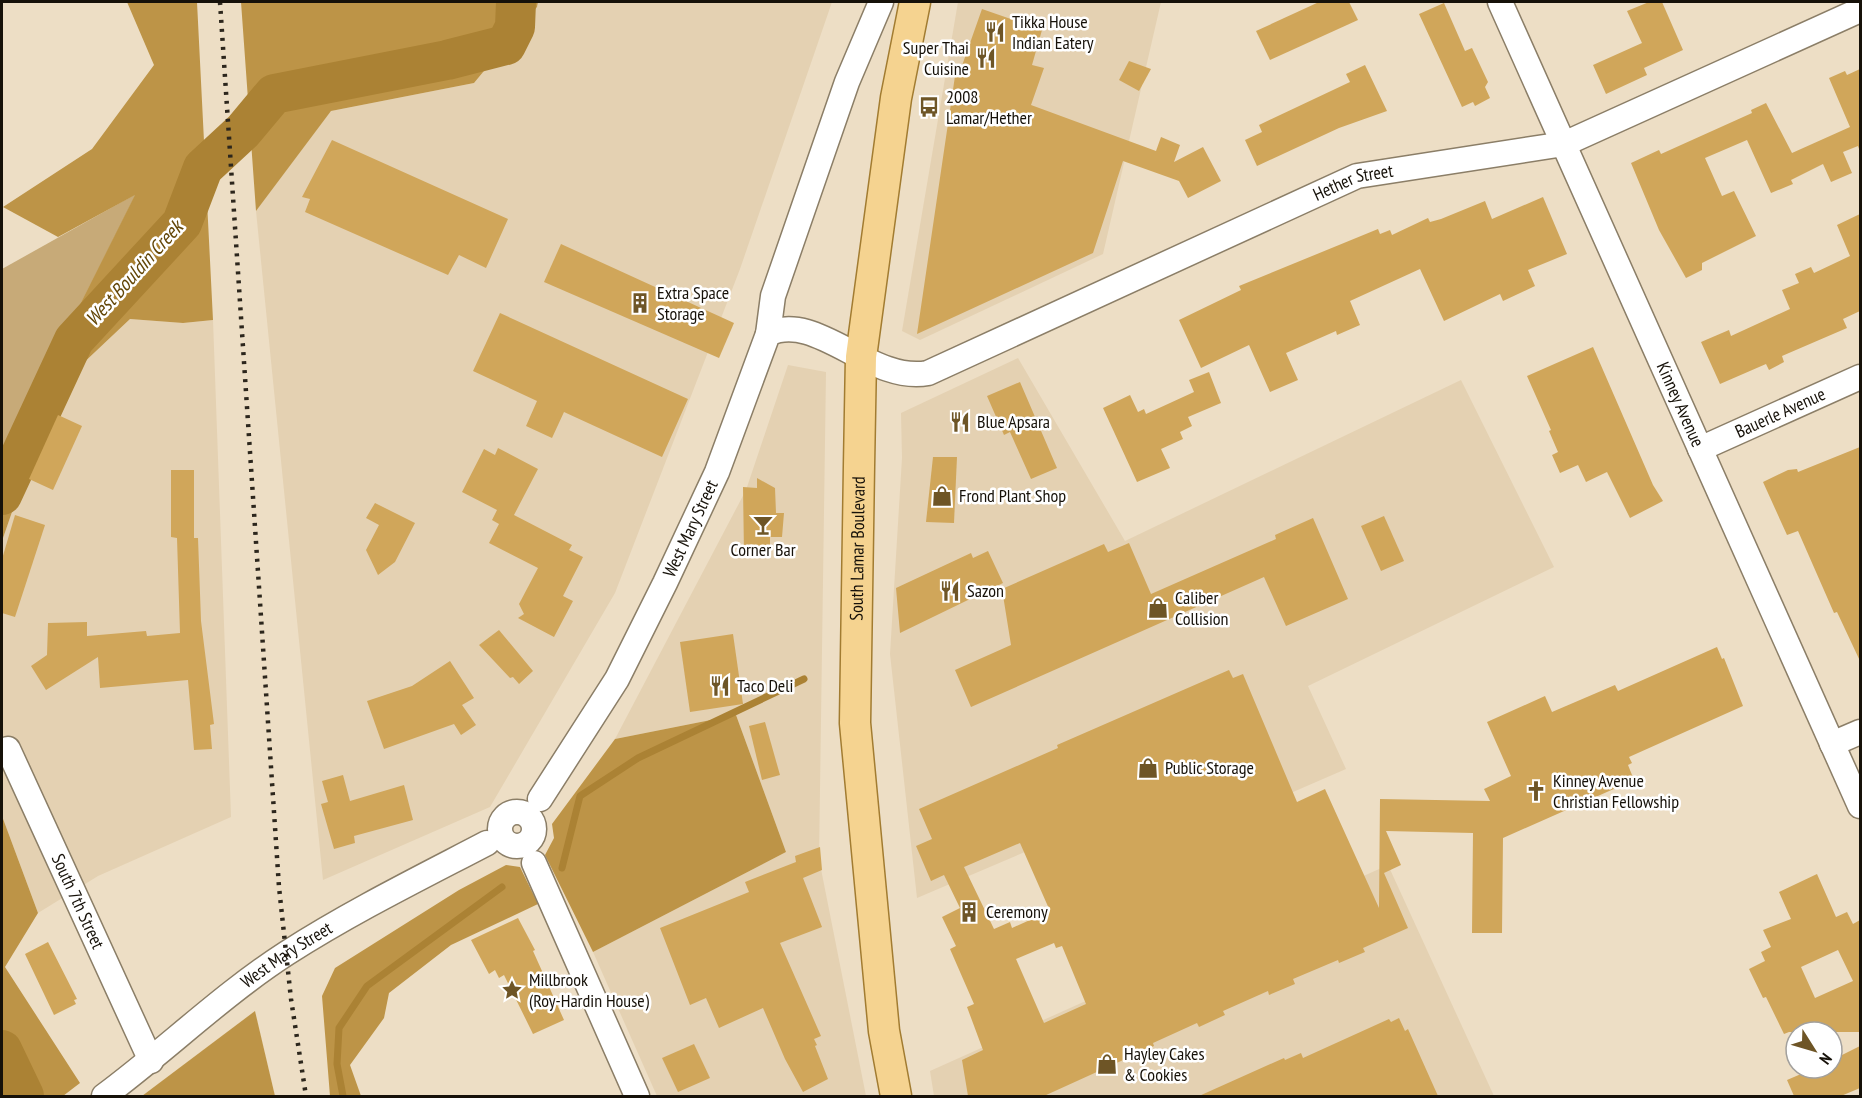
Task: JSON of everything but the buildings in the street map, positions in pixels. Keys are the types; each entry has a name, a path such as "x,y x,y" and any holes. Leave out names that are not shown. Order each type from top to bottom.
{"main road":[{"name":"South Lamar Boulevard","path":"896,1096 884,1030 855,723 861,357 896,98 915,2"}],"street":[{"name":"West Mary Street","path":"104,1096 151,1061 217,1005 286,954 343,919 519,832 617,679 665,584 717,472 768,334 772,296 847,82 881,2"},
{"name":"Kinney Avenue","path":"1500,2 1860,806"},
{"name":"Hether Street","path":"861,357 896,373 913,376 928,373 1357,176 1564,144 1852,9"},
{"path":"768,334 781,327 804,330 861,357"},
{"name":"Bauerle Avenue","path":"1700,449 1860,377"},
{"path":"1832,744 1860,732"},
{"name":"South 7th Street","path":"2,751 8,748 151,1061"},
{"path":"519,832 637,1096"}],"shaded area":[{"path":"127,2 197,2 213,320 183,323 130,319 77,369 23,480 2,541 2,460 135,195 58,237 3,207 92,149 154,65"},
{"path":"241,2 538,2 537,7 474,83 331,111 256,211"},
{"path":"538,2 832,2 740,269 615,593 490,807 323,880 256,211 331,111 474,83 537,7"},
{"path":"958,2 1161,2 1103,254 920,340 902,331"},
{"path":"136,194 2,460 2,269"},
{"path":"130,319 183,323 213,320 231,817 98,876 38,913 2,816 2,541 23,480 77,369"},
{"path":"1018,358 1125,541 1461,380 1554,567 1308,686 1346,769 1093,879 1072,832 917,898 890,654 902,458 901,413"},
{"path":"788,365 826,372 819,859 866,1096 657,1096 593,952 786,852 736,715 615,739 746,490"},
{"path":"736,715 786,852 593,952 545,855 554,838 552,824 615,739"},
{"path":"2,816 38,913 5,967 80,1083 63,1096 2,1096"},
{"path":"506,865 520,867 538,904 451,945 389,993 384,1018 350,1065 361,1096 330,1096 322,996 335,968 459,890"},
{"path":"1388,865 1494,1096 934,1096 930,1071"},
{"path":"255,1011 275,1096 142,1096"}],"waterway":[{"name":"West Bouldin Creek","path":"2,495 74,340 182,223 203,168 243,131 274,94 447,60 506,45 515,27 516,2"},
{"path":"562,868 580,796 638,758 804,679"},
{"path":"343,1096 337,1064 339,1028 367,986 502,887"},
{"name":"West Bouldin Creek","path":"2,1050 24,1096"}],"railway":[{"path":"220,2 279,887 291,999 306,1096"}],"place":[{"name":"Tikka House Indian Eatery","path":"995,32"},
{"name":"Super Thai Cuisine","path":"986,58"},
{"name":"2008 Lamar/Hether","path":"929,107"},
{"name":"Extra Space Storage","path":"640,303"},
{"name":"Blue Apsara","path":"960,422"},
{"name":"Frond Plant Shop","path":"942,496"},
{"name":"Corner Bar","path":"763,525"},
{"name":"Sazon","path":"950,591"},
{"name":"Caliber Collision","path":"1158,608"},
{"name":"Taco Deli","path":"720,686"},
{"name":"Public Storage","path":"1148,768"},
{"name":"Kinney Avenue Christian Fellowship","path":"1536,791"},
{"name":"Ceremony","path":"969,912"},
{"name":"Millbrook (Roy-Hardin House)","path":"512,990"},
{"name":"Hayley Cakes & Cookies","path":"1107,1064"}]}
